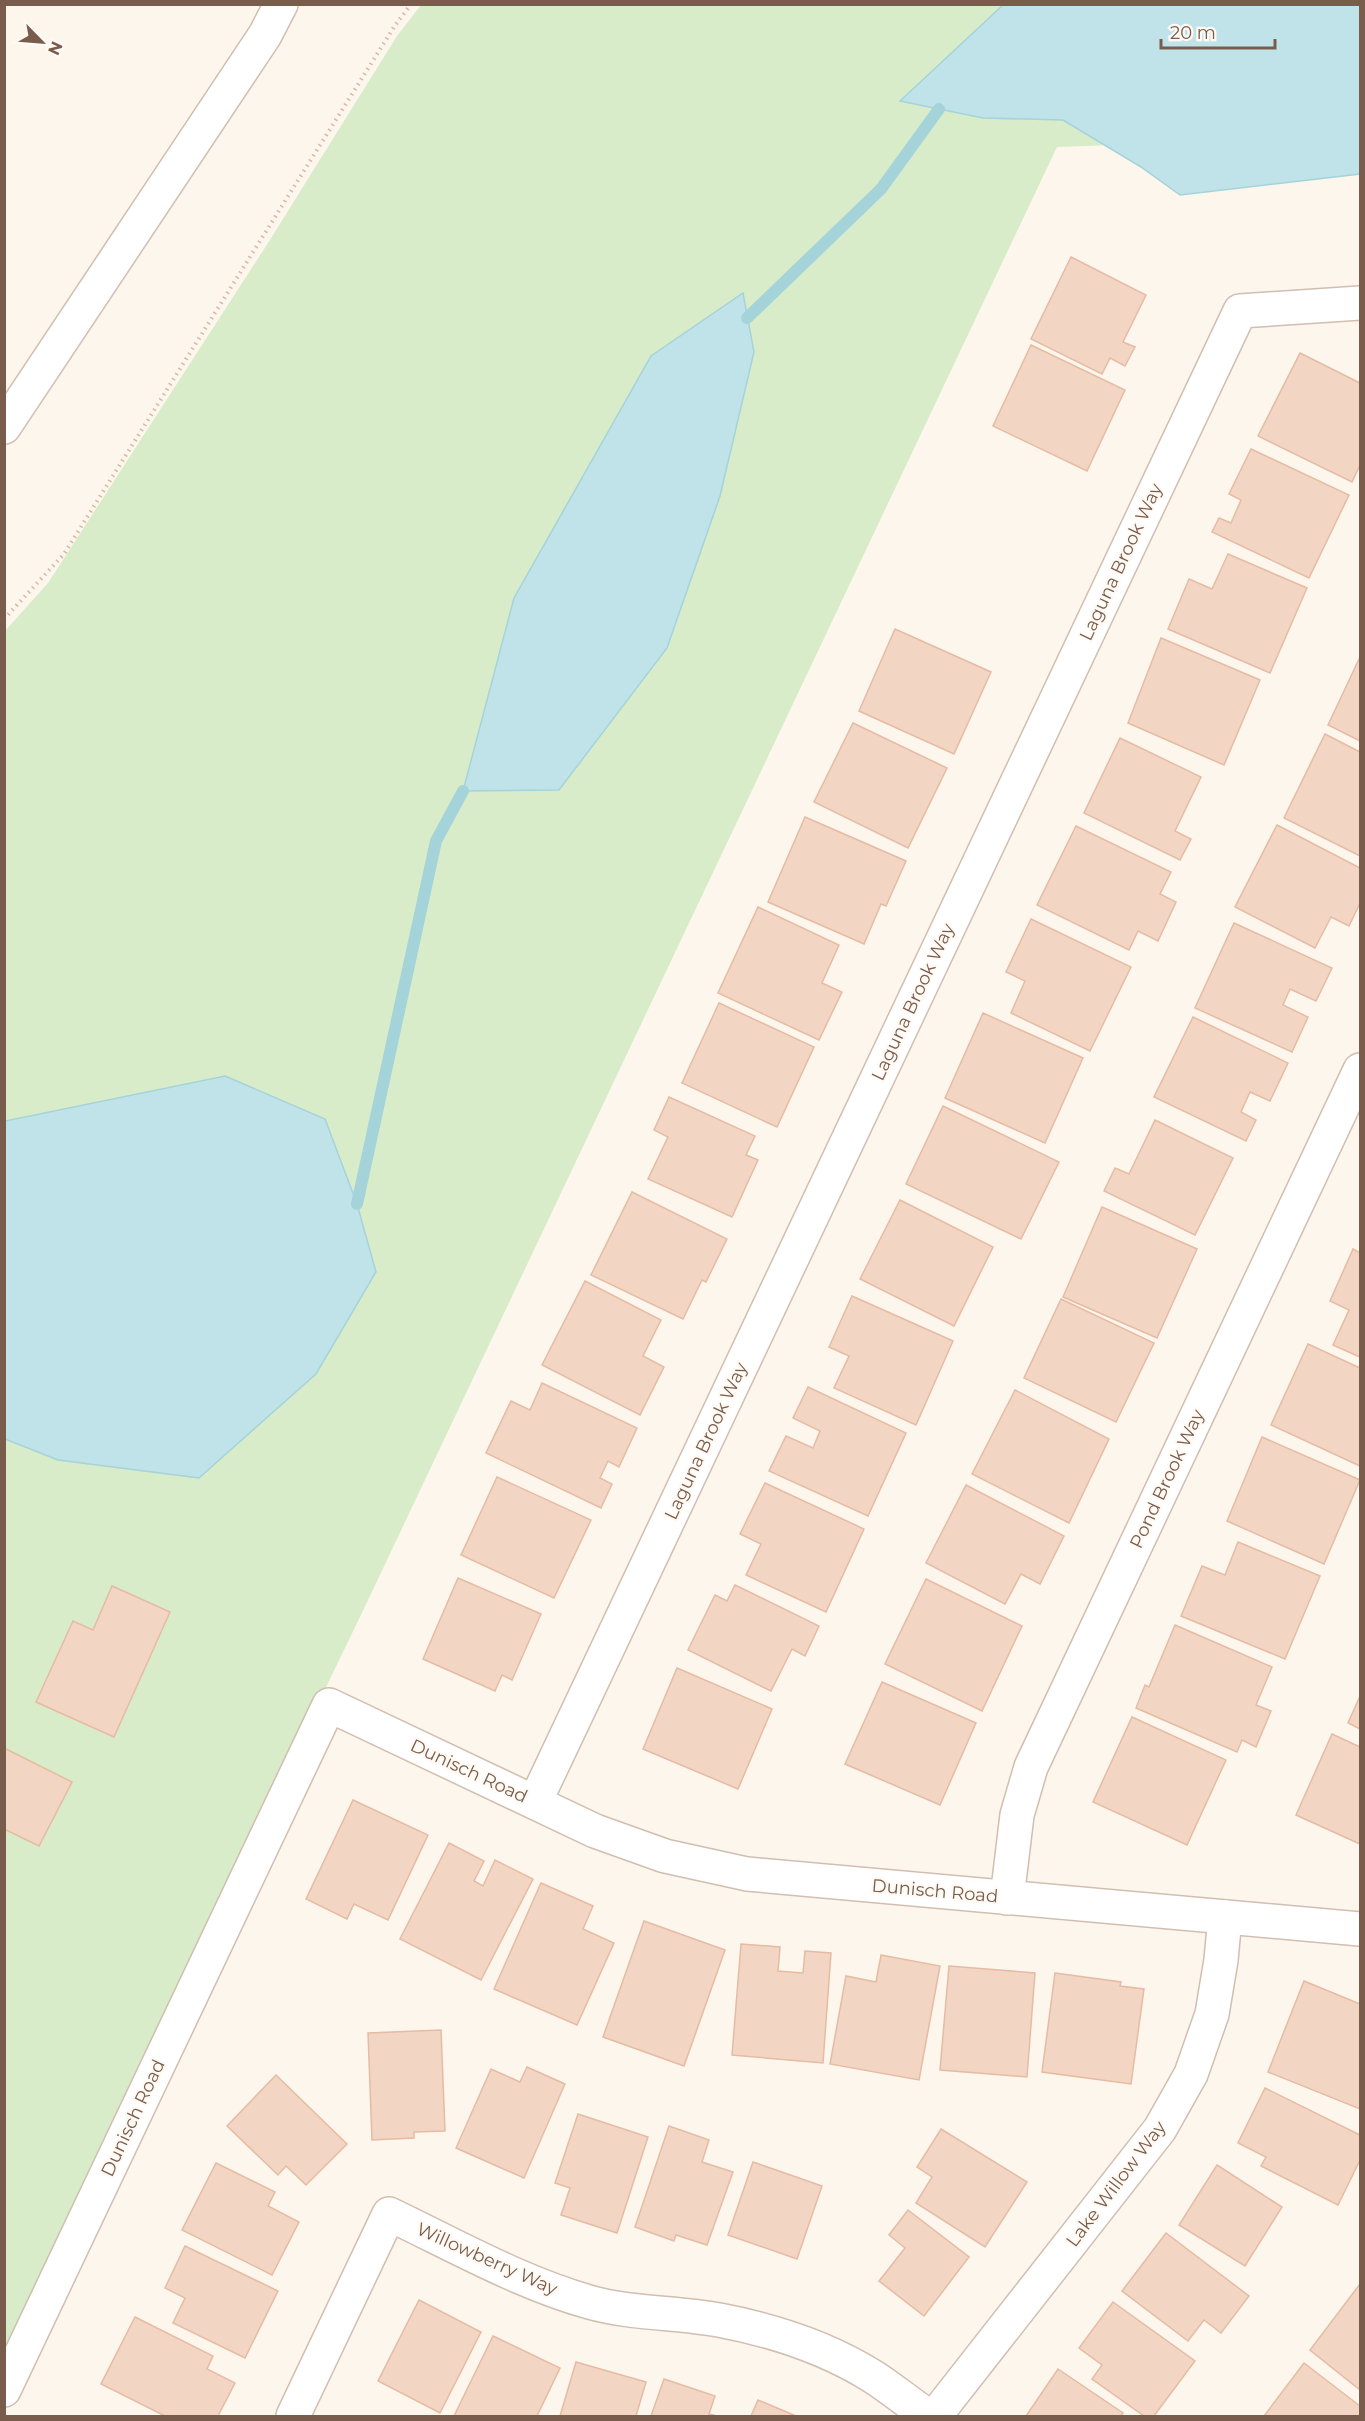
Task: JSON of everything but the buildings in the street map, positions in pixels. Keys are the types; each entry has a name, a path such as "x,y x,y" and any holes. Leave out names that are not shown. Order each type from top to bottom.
{"street":[{"path":"4,427 265,35 281,4"},
{"name":"Laguna Brook Way","path":"535,1802 1240,311 1360,303"},
{"name":"Pond Brook Way","path":"1007,1898 1017,1815 1032,1767 1360,1070"},
{"name":"Dunisch Road","path":"4,2390 329,1705 595,1831 665,1856 747,1874 1360,1929"},
{"name":"Lake Willow Way","path":"935,2416 1160,2129 1191,2074 1212,2014 1225,1917"},
{"name":"Willowberry Way","path":"293,2416 388,2214 541,2286 591,2302 650,2313 718,2320 775,2333 818,2349 872,2376 928,2416"}],"path":[{"path":"4,619 64,554 387,37 411,4"}],"green space":[{"path":"421,5 1360,5 1360,136 1057,147 359,1619 5,2350 5,631 48,583 268,243 397,36"}],"water":[{"path":"1003,5 1360,5 1360,174 1180,195 1141,167 1063,120 983,118 900,101"},
{"path":"743,293 754,352 720,496 667,648 559,790 463,791 514,598 651,356"},
{"path":"225,1076 325,1119 357,1204 376,1272 316,1374 199,1478 58,1460 5,1439 5,1121"}],"waterway":[{"path":"747,318 881,189 939,109"},
{"path":"357,1204 436,841 463,791"}]}
